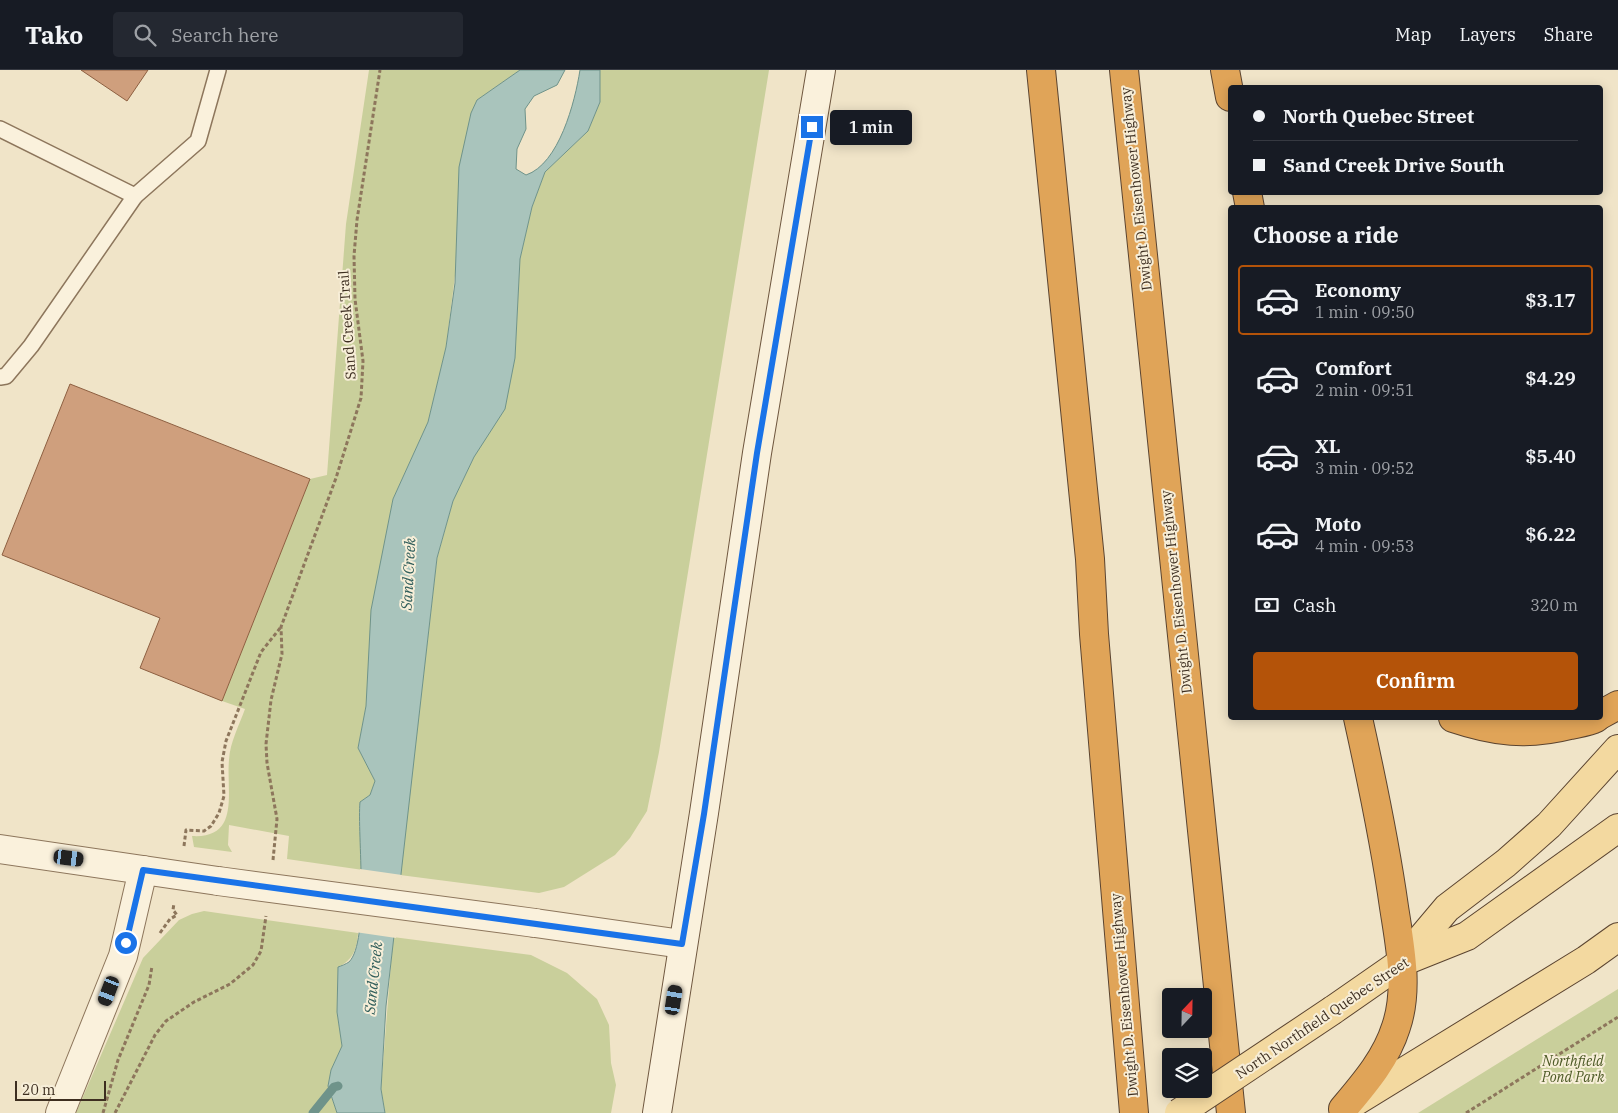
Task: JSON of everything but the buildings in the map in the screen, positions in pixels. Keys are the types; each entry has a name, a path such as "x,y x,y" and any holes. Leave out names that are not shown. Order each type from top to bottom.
{"highway":[{"name":"Dwight D. Eisenhower Highway","path":"1041,70 1090,559 1094,634 1134,1113"},
{"name":"Dwight D. Eisenhower Highway","path":"1124,70 1231,1113"},
{"path":"1225,70 1228,87"},
{"path":"1603,713 1618,705"},
{"path":"1341,1111 1372,1074 1388,1049 1402,1005 1402,962 1378,809 1358,720"},
{"path":"1460,720 1501,731 1521,733 1554,729 1588,720"}],"main road":[{"path":"657,1113 682,944 704,814 757,453 821,70"},
{"path":"1402,962 1447,908 1506,863 1549,825 1618,749"},
{"name":"North Northfield Quebec Street","path":"1179,1113 1402,962 1467,936 1618,828"},
{"path":"0,850 86,860 143,870 682,944"},
{"path":"60,1113 123,956 143,870"},
{"path":"1341,1111 1586,960 1618,937"}],"lane":[{"path":"0,377 6,376 31,346 135,196 198,141 218,70"},
{"path":"0,128 135,196"}],"path":[{"name":"Sand Creek Trail","path":"184,845 186,830 204,831 211,826 219,813 224,796 222,762 226,740 261,652 281,627 336,478 361,398 363,361 355,299 354,256 357,220 380,70"},
{"path":"156,941 164,926 177,915 173,910"},
{"path":"103,1113 118,1060 149,985 153,957"},
{"path":"1466,1113 1618,1017"}],"green space":[{"path":"369,70 520,70 477,100 446,347 428,422 393,499 366,706 358,748 375,781 370,795 360,802 359,820 363,870 287,859 289,836 229,825 228,845 232,852 194,847 192,836 208,835 218,830 228,811 230,753 245,709 222,701 310,479 327,475 346,224"},
{"path":"600,70 769,70 659,752 647,811 630,838 615,855 564,887 539,893 400,875 437,559 453,501 474,457 515,358 520,259 532,207 545,172 588,131 600,102"},
{"path":"204,911 358,933 357,944 351,957 338,967 337,1012 342,1046 331,1070 328,1086 337,1113 76,1113 143,958 179,920"},
{"path":"393,937 531,955 567,973 597,999 609,1025 611,1063 616,1085 611,1113 385,1113 381,1089"},
{"name":"Northfield Pond Park","path":"1618,989 1618,1113 1418,1113"}],"water":[{"name":"Sand Creek","path":"520,70 565,70 557,85 534,96 525,109 526,129 517,149 516,169 526,175 538,169 548,158 564,130 580,70 600,70 600,102 588,131 545,172 532,207 520,259 515,358 505,409 474,457 453,501 437,558 386,1006 381,1089 385,1113 337,1113 328,1086 331,1070 342,1046 337,1012 338,967 349,962 355,950 359,932 361,910 360,802 370,795 375,781 358,748 366,706 371,610 393,499 428,422 446,347 455,283 459,167 471,113 477,100"}],"pier":[{"path":"360,869 402,875 396,938 355,932"}],"waterway":[{"path":"313,1113 334,1087 338,1086"}],"route":[{"path":"126,943 134,916 143,870 682,944 704,814 757,453 812,127"}]}
